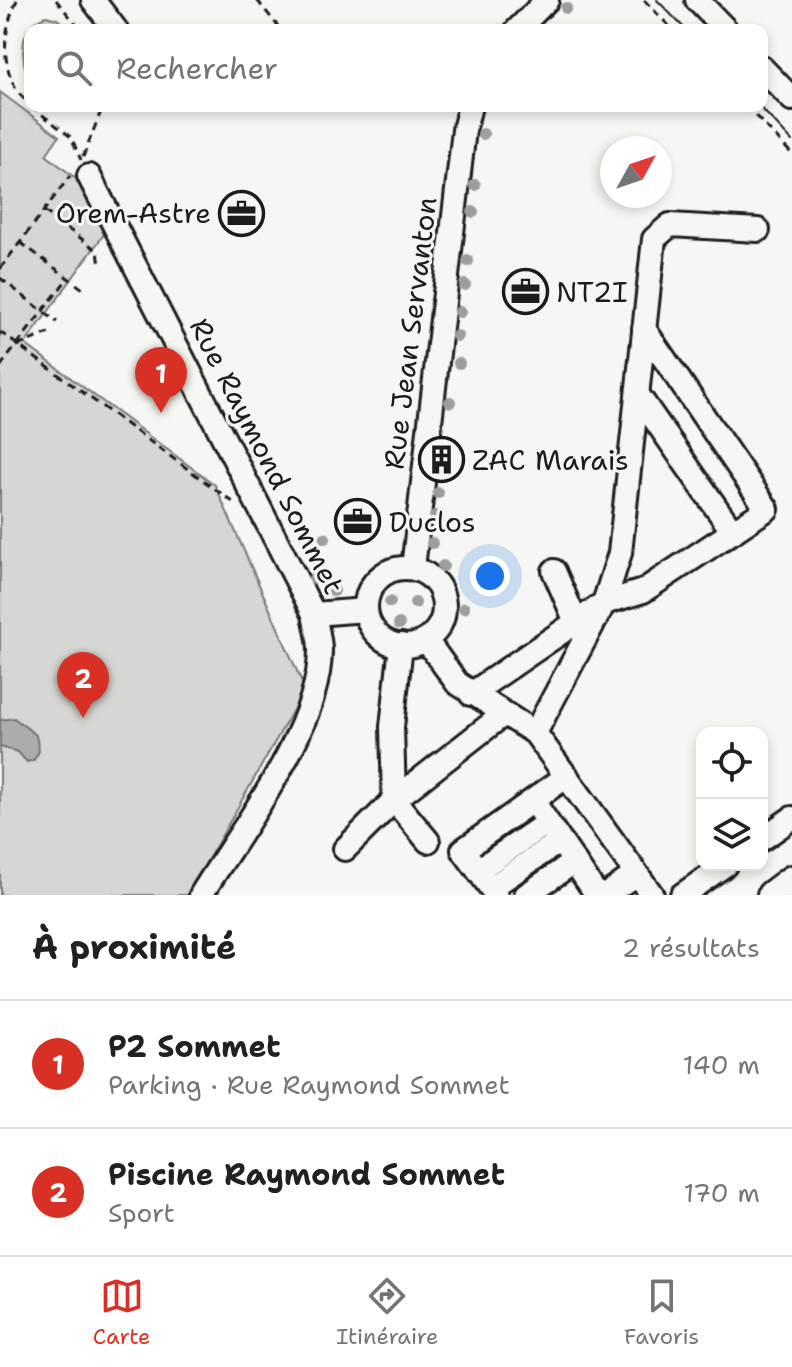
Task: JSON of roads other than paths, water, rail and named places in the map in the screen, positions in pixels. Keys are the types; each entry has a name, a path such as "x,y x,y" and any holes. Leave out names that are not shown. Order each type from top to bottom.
{"main road":[{"path":"772,895 792,880"}],"street":[{"path":"93,0 111,24"},
{"path":"523,24 547,0"},
{"path":"697,0 720,24"},
{"path":"768,74 792,99"},
{"name":"Rue Jean Servanton","path":"413,568 468,112"},
{"name":"Rue Raymond Sommet","path":"81,174 314,614 321,648 317,685 300,733 201,895"},
{"path":"535,733 604,603 620,553 654,239 670,225 758,230"},
{"path":"471,694 604,603 643,591 767,509 644,329"},
{"path":"638,395 733,532"},
{"path":"401,568 413,568 435,582 444,606 442,619 426,640 401,645 377,634 366,610 371,587 379,577 401,568"},
{"path":"554,571 576,622"},
{"path":"314,614 366,610"},
{"path":"426,640 457,683 535,733 652,895"},
{"path":"401,645 392,727 394,800 428,841"},
{"path":"345,849 394,800 504,714"},
{"path":"554,832 489,884 463,850 567,776"},
{"path":"533,801 597,895"},
{"path":"768,835 792,818"},
{"path":"526,895 574,862"},
{"path":"682,895 716,871"},
{"path":"606,895 636,874"}],"tram line":[{"path":"657,0 680,24"},
{"path":"765,112 792,141"}],"place":[{"name":"Orem-Astre","path":"242,213"},
{"name":"NT2I","path":"525,292"},
{"name":"P2 Sommet","path":"161,413"},
{"name":"ZAC Marais","path":"441,460"},
{"name":"Duclos","path":"358,522"},
{"name":"Piscine Raymond Sommet","path":"83,718"}]}
